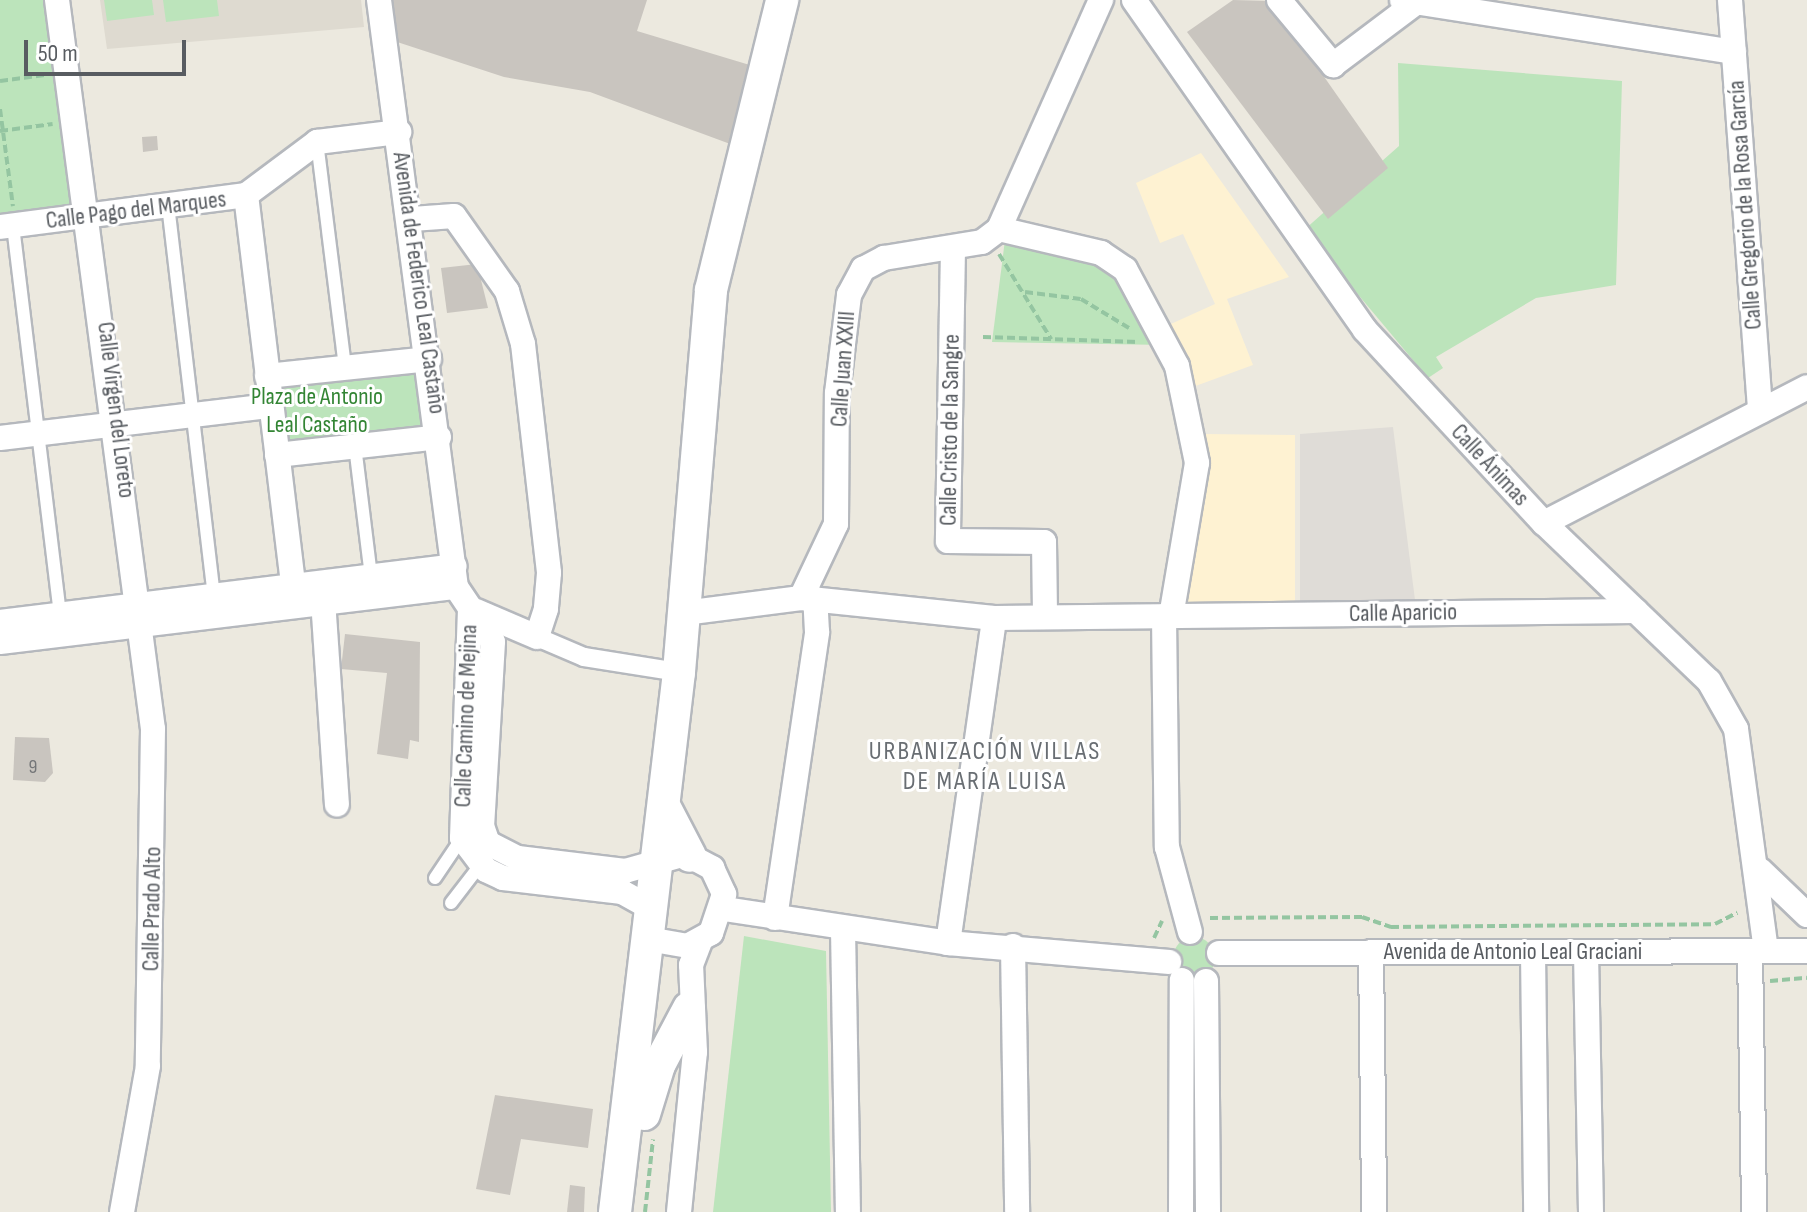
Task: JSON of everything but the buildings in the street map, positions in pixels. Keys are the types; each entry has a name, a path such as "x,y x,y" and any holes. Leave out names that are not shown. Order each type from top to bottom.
{"main road":[{"path":"615,1212 652,924 679,672 711,290 782,0"},
{"path":"663,803 690,856"},
{"path":"631,1212 646,1094 689,1008"}],"street":[{"name":"Calle Virgen del Loreto","path":"57,0 119,424 141,614"},
{"name":"Avenida de Federico Leal Castaño","path":"379,0 412,219 456,576"},
{"path":"1101,0 998,241 1101,253 1125,269 1177,366 1197,463 1168,616 1167,847 1190,932"},
{"name":"Calle Ánimas","path":"1134,0 1324,282 1544,523 1709,681 1736,729 1760,870 1754,1212"},
{"path":"1279,0 1333,65 1410,1 1734,52"},
{"name":"Calle Gregorio de la Rosa García","path":"1730,0 1760,411"},
{"name":"Calle Pago del Marques","path":"9,226 246,195 317,142 399,132"},
{"path":"246,195 295,594"},
{"path":"412,219 454,216 492,262 523,344 549,573 537,637"},
{"name":"Calle Juan XXIII","path":"808,598 836,524 837,393 849,295 863,269 884,258 998,241"},
{"name":"Calle Cristo de la Sangre","path":"953,248 948,541 1044,542 1045,613"},
{"path":"267,376 429,359"},
{"path":"1544,523 1807,387"},
{"path":"0,438 270,406"},
{"path":"277,455 439,437"},
{"path":"0,622 60,613 141,614 295,594 371,576 456,576"},
{"path":"0,642 141,614 214,595 295,594 323,600 456,576"},
{"name":"Calle Camino de Mejina","path":"456,576 470,609 493,642 482,826 476,850"},
{"path":"684,613 808,598 817,632 775,918"},
{"name":"Calle Aparicio","path":"808,598 994,618 1045,613 1168,616 1636,611"},
{"path":"323,600 337,805"},
{"path":"470,609 584,657 679,672"},
{"name":"Calle Prado Alto","path":"122,1212 148,1066 153,729 141,614"},
{"path":"948,943 994,618"},
{"path":"476,850 625,871 657,859 690,856 720,880 724,909 700,941 689,1008 695,1052 679,1212"},
{"path":"476,850 503,878 622,892 652,924 700,941"},
{"path":"1760,870 1807,917 1802,951"},
{"path":"724,909 948,943 1013,946 1186,974 1219,953 1207,936 1190,932 1173,942 1186,974 1208,1212"},
{"path":"843,929 848,1212"},
{"path":"1013,946 1017,1212"},
{"name":"Avenida de Antonio Leal Graciani","path":"1219,953 1802,951"},
{"path":"1371,952 1374,1212"},
{"path":"1533,952 1536,1212"},
{"path":"1586,952 1591,1212"},
{"path":"1181,1212 1186,974"}],"lane":[{"path":"317,142 345,368"},
{"path":"168,205 214,595"},
{"path":"9,226 39,433 60,613"},
{"path":"355,446 371,576"},
{"path":"435,878 476,850"},
{"path":"451,903 476,850"}],"path":[{"path":"0,81 68,72"},
{"path":"0,109 9,226"},
{"path":"1,131 76,121"},
{"path":"998,241 1051,339"},
{"path":"983,337 1141,342 1109,311 1081,299 1025,292"}],"shaded area":[{"path":"100,0 361,0 364,27 107,49"},
{"path":"1201,153 1289,277 1227,299 1253,365 1190,388 1162,328 1215,304 1183,234 1160,243 1136,183"},
{"path":"1393,427 1415,600 1300,605 1300,434"},
{"path":"1203,434 1295,435 1295,606 1177,610"}],"green space":[{"path":"0,0 57,0 90,216 0,227"},
{"path":"104,0 152,0 154,15 107,21"},
{"path":"163,0 217,0 219,16 166,22"},
{"path":"1398,63 1622,81 1616,285 1536,298 1436,357 1443,368 1428,378 1304,230 1399,146"},
{"path":"1006,232 1101,253 1165,345 992,342"},
{"name":"Plaza de Antonio Leal Castaño","path":"429,359 439,437 277,455 267,376"},
{"path":"744,936 826,951 831,1212 713,1212"},
{"path":"1194,937 1209,943 1215,958 1209,973 1194,979 1179,973 1173,958 1179,943"}],"district":[{"name":"URBANIZACIÓN VILLAS DE MARÍA LUISA","path":"985,767"}]}
